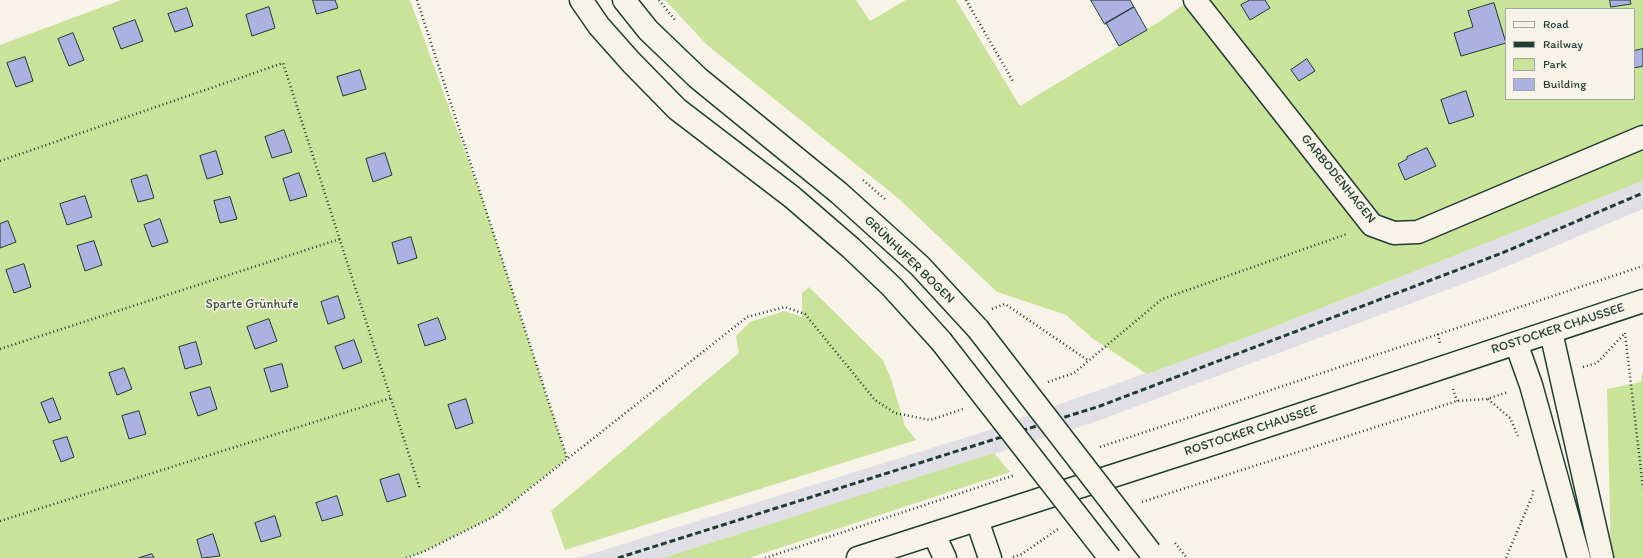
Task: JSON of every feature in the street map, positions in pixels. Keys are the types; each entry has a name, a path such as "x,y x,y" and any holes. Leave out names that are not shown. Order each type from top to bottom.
{"main road":[{"path":"581,0 599,26 631,62 677,109 792,198 852,248 892,287 941,341 1110,558"},
{"name":"GRÜNHUFER BOGEN","path":"624,0 648,30 698,78 839,193 920,266 978,329 1152,555"},
{"name":"GARBODENHAGEN","path":"1195,0 1372,225 1394,233 1418,232 1643,137"},
{"name":"ROSTOCKER CHAUSSEE","path":"858,558 1643,301"},
{"path":"1552,332 1602,558"},
{"path":"1516,343 1531,385 1579,558"},
{"path":"977,520 990,558"},
{"path":"934,534 945,558"}],"path":[{"path":"416,0 567,458"},
{"path":"966,0 1014,83"},
{"path":"0,162 283,63 420,489"},
{"path":"1045,382 1074,373 1162,299 1372,225"},
{"path":"0,349 340,239"},
{"path":"1438,334 1643,266"},
{"path":"990,310 1005,304 1089,361"},
{"path":"406,558 423,552 495,516 747,317 785,307 805,314 875,400 895,413 930,420 965,408"},
{"path":"1562,375 1597,363 1625,333 1631,331"},
{"path":"1625,333 1643,488"},
{"path":"1138,503 1457,401 1487,399 1531,385"},
{"path":"0,521 391,398"},
{"path":"1487,399 1510,418 1520,439"},
{"path":"1506,558 1533,494 1533,487"},
{"path":"1011,558 1022,554 1055,530 1063,528"},
{"path":"1175,543 1187,558"}],"shaded area":[{"path":"1643,181 1643,209 1489,274 1095,422 663,558 578,558 977,434 1271,328"}],"green space":[{"name":"Sparte Grünhufe","path":"121,0 410,0 485,207 567,458 495,516 423,552 406,558 0,558 0,45"},
{"path":"665,0 856,0 870,21 906,0 956,0 1020,106 1165,18 1189,0 1643,0 1643,181 1271,328 1147,374 1092,338 1066,315 997,292 899,199 707,45"},
{"path":"809,287 883,360 891,379 905,426 916,440 565,550 551,511 739,353 736,336 750,322 784,311 802,317 802,293"},
{"path":"1643,370 1643,558 1611,558 1607,389 1641,382"},
{"path":"994,453 1010,472 749,558 663,558"}],"building":[{"path":"313,0 335,0 338,8 317,14"},
{"path":"1091,0 1130,0 1134,7 1105,24"},
{"path":"1250,0 1265,0 1270,8 1250,20 1241,5"},
{"path":"1610,0 1630,0 1631,4 1611,7"},
{"path":"1494,3 1505,43 1461,56 1454,33 1473,27 1468,11"},
{"path":"269,7 275,28 252,36 246,15"},
{"path":"1134,7 1147,30 1119,46 1106,23"},
{"path":"187,8 193,26 175,32 168,14"},
{"path":"135,20 143,41 121,49 113,28"},
{"path":"73,33 84,60 69,66 58,39"},
{"path":"1643,49 1643,66 1635,68 1635,51"},
{"path":"25,57 33,81 16,87 7,63"},
{"path":"1307,59 1315,71 1299,81 1291,70"},
{"path":"360,70 366,89 343,96 337,77"},
{"path":"1466,91 1474,116 1449,124 1441,100"},
{"path":"284,130 292,152 272,158 265,137"},
{"path":"1427,148 1436,166 1405,180 1398,164 1407,159 1407,157"},
{"path":"216,151 223,174 207,179 200,156"},
{"path":"385,153 392,175 373,182 366,159"},
{"path":"299,173 307,196 290,201 283,179"},
{"path":"147,175 154,198 138,202 131,180"},
{"path":"85,196 92,217 67,225 60,204"},
{"path":"230,197 237,219 220,223 214,201"},
{"path":"160,219 168,242 152,247 144,225"},
{"path":"8,221 16,242 0,248 0,224"},
{"path":"411,237 417,258 398,264 392,243"},
{"path":"94,241 102,265 85,271 77,246"},
{"path":"24,264 31,287 14,293 6,270"},
{"path":"338,296 345,318 328,324 321,302"},
{"path":"438,318 446,339 425,346 418,325"},
{"path":"269,319 277,341 255,349 247,327"},
{"path":"354,340 362,362 343,369 335,347"},
{"path":"196,342 202,364 185,369 179,347"},
{"path":"282,364 288,387 271,392 264,369"},
{"path":"124,368 132,389 117,395 109,373"},
{"path":"210,387 217,409 198,416 190,393"},
{"path":"53,398 61,419 49,423 41,403"},
{"path":"466,399 473,423 456,429 448,405"},
{"path":"139,411 146,434 129,439 122,416"},
{"path":"67,437 74,457 61,462 53,441"},
{"path":"399,474 406,496 387,502 380,480"},
{"path":"337,496 343,515 322,521 316,503"},
{"path":"275,516 281,536 261,542 255,523"},
{"path":"213,534 220,556 202,558 197,540"},
{"path":"152,554 154,558 139,558"}],"railway":[{"path":"618,558 1100,406 1502,253 1643,193"}]}
